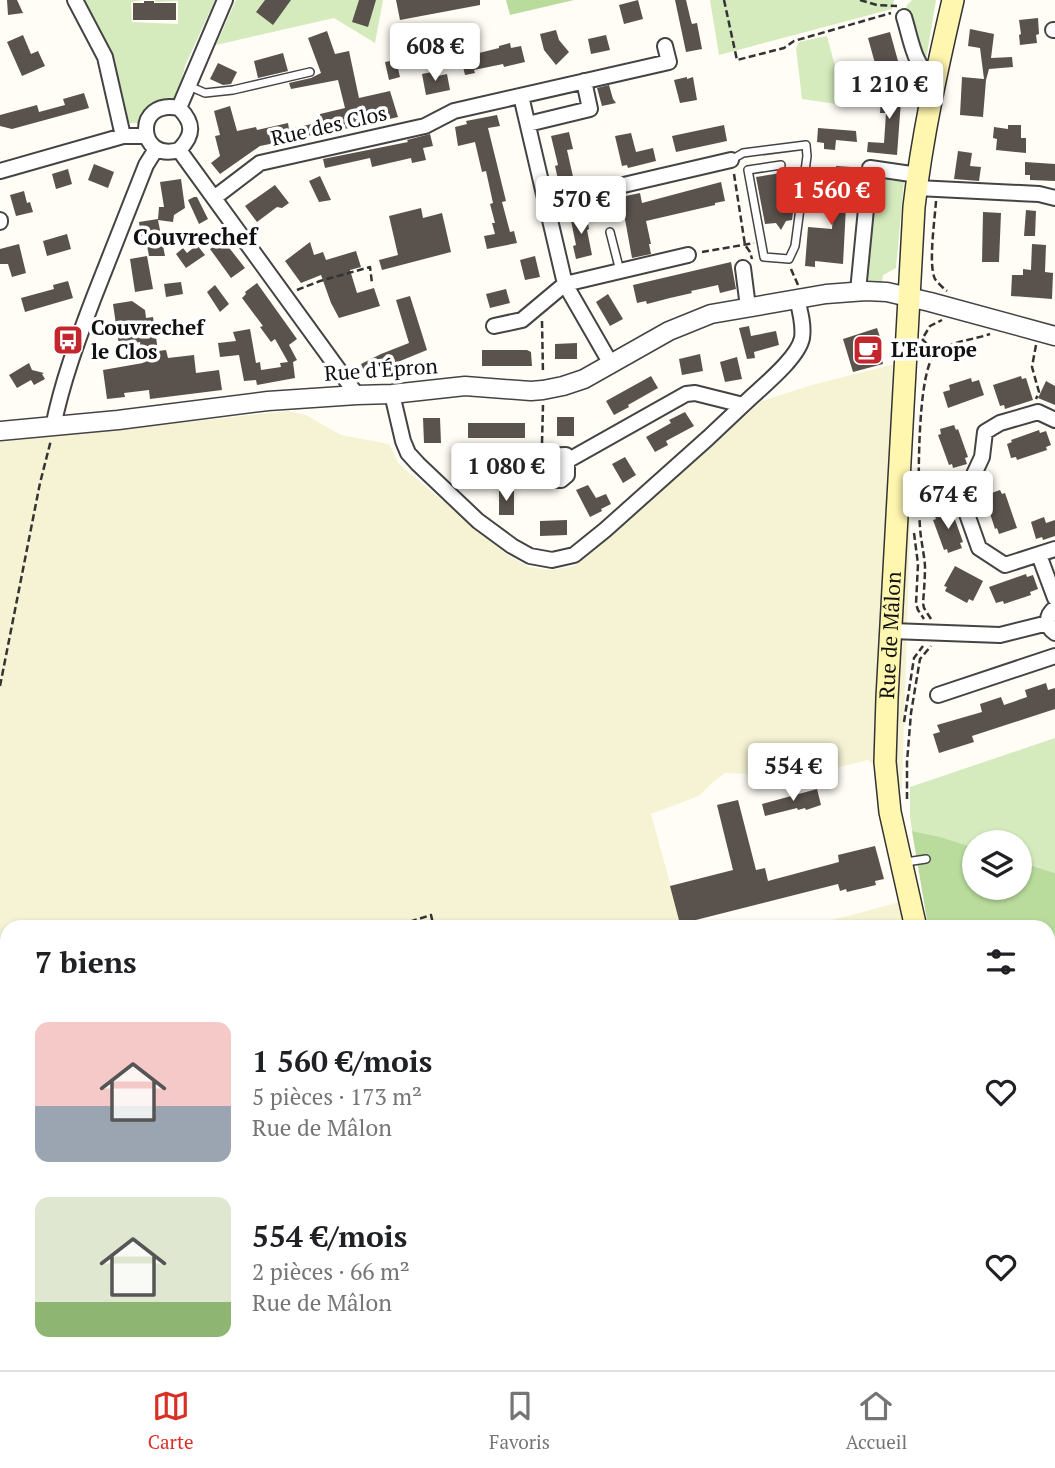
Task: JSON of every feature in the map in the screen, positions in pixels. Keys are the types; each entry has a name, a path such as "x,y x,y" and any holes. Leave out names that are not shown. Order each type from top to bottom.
{"main road":[{"name":"Rue de Mâlon","path":"914,920 891,820 885,762 917,181 934,82 953,0"}],"street":[{"path":"75,0 105,58 123,136"},
{"path":"179,108 225,0"},
{"path":"902,12 914,54 921,69 934,82"},
{"name":"Rue des Clos","path":"214,198 260,163 425,126 454,111 669,62 665,46"},
{"path":"528,124 590,109 584,81"},
{"path":"521,96 565,284 611,364"},
{"path":"164,107 179,108 189,120 190,135 179,149 164,152 156,149 146,136 146,121 153,111 164,107"},
{"path":"0,171 123,136 146,136"},
{"path":"53,427 57,405 88,312 146,165 156,149"},
{"path":"179,149 357,395"},
{"path":"546,204 732,160"},
{"path":"858,292 870,168 917,181 1049,195 1055,198"},
{"path":"494,326 522,320 565,284 688,255"},
{"path":"743,268 748,307"},
{"path":"392,394 408,453 478,521 530,556 552,560 574,555 708,438 796,353 801,341 802,325 797,290"},
{"name":"Rue d'Épron","path":"0,431 118,421 268,401 392,394 465,386 543,390 584,379 688,323 797,290 827,294 887,292 1055,336"},
{"path":"500,464 535,464 536,456 566,455 567,461 686,394 695,393 743,405"},
{"path":"1055,420 1038,412 1000,423 985,432 982,457 962,500 979,548 1005,565 1055,549"},
{"path":"1039,555 1055,598"},
{"path":"892,631 928,638 1000,635 1051,628 1049,615 1055,608"},
{"path":"938,695 1055,656"}],"lane":[{"path":"188,86 205,93 233,90 310,72"},
{"path":"732,160 743,153 806,145 807,156 795,246 789,259 764,257 748,170 781,165"},
{"path":"610,232 620,271"},
{"path":"901,863 926,859"}],"path":[{"path":"724,0 737,60 784,48 794,41 902,12"},
{"path":"860,0 902,12"},
{"path":"898,0 902,12"},
{"path":"688,255 745,245 732,160"},
{"path":"937,198 933,269 935,278 949,297"},
{"path":"789,259 797,290"},
{"path":"284,295 320,281 370,267 373,283"},
{"path":"907,809 911,713 920,659 930,649 928,638 932,619 923,603 925,566 920,531 919,492 926,371 936,353 951,345 993,333"},
{"path":"922,339 936,353"},
{"path":"1035,350 1032,368 1040,392 1035,403 1038,412"},
{"path":"0,686 53,427"},
{"path":"919,492 955,479 969,485"},
{"path":"904,723 914,658 928,638"},
{"path":"415,920 431,915 432,920"}],"shaded area":[{"path":"891,365 915,365 902,790 868,760 779,782 750,774 725,773 699,796 651,814 680,920 0,920 0,442 288,411 306,415 341,435 389,444 399,464 506,554 529,567 551,570 574,566 762,401"},
{"path":"900,902 904,920 832,920"}],"green space":[{"path":"79,0 144,0 131,2 132,22 178,24 178,1 155,0 215,0 185,66 176,103 147,108 140,123 126,123"},
{"path":"236,0 383,0 375,43 334,18 216,45"},
{"path":"506,0 574,0 510,15"},
{"path":"710,0 894,0 892,9 719,55"},
{"path":"912,0 936,0 927,54 923,59 920,57 906,9"},
{"path":"827,36 843,105 802,99 796,48 799,42"},
{"path":"887,177 904,181 896,268 883,275 882,283 867,280 876,181"},
{"path":"1055,738 1055,873 1032,866 1032,830 962,830 962,844 912,831 910,787"},
{"path":"912,831 962,844 962,900 1032,900 1032,866 1055,873 1055,920 927,920"}],"building":[{"path":"7,0 17,0 23,13 8,15"},
{"path":"265,0 291,0 273,25 256,12"},
{"path":"359,0 376,0 368,27 352,22"},
{"path":"396,0 480,0 480,5 400,20"},
{"path":"638,0 643,19 624,24 619,5"},
{"path":"675,0 686,0 692,24 697,23 702,49 686,52"},
{"path":"133,3 176,3 176,20 133,20"},
{"path":"1038,18 1037,43 1020,45 1019,20"},
{"path":"970,29 994,34 991,58 1012,57 1013,67 989,69 983,117 960,115 962,77 984,79 980,48 968,46"},
{"path":"556,30 559,40 569,52 556,65 544,50 540,34"},
{"path":"327,31 335,54 349,51 359,98 390,91 398,117 376,122 374,117 354,122 354,127 260,146 220,174 211,163 220,156 215,136 220,135 214,111 230,106 237,131 256,127 257,130 288,123 289,129 321,122 320,114 345,108 338,80 291,89 289,83 321,73 308,38"},
{"path":"890,32 898,61 876,67 868,38"},
{"path":"23,35 31,54 38,51 45,66 22,76 7,42"},
{"path":"606,35 610,50 591,54 588,39"},
{"path":"510,43 511,48 521,46 525,62 474,70 475,73 465,75 459,50 470,50 471,55"},
{"path":"283,53 288,71 258,78 254,61"},
{"path":"396,60 400,77 389,80 385,62"},
{"path":"218,63 237,72 231,84 223,85 210,79"},
{"path":"432,72 433,77 447,74 450,90 426,95 422,74"},
{"path":"848,74 854,94 843,96 838,77"},
{"path":"693,77 697,100 680,103 674,80"},
{"path":"609,85 616,103 602,106 597,88"},
{"path":"882,85 902,87 897,155 867,152 868,142 884,143 886,113 880,113"},
{"path":"84,93 89,108 12,129 0,126 0,115 37,105 39,112 65,105 63,99"},
{"path":"497,115 500,126 488,128 506,201 502,202 510,232 514,231 517,243 487,249 484,236 495,234 492,223 495,223 486,171 482,172 475,142 458,146 455,127 467,124 466,121"},
{"path":"724,125 727,141 676,152 672,136"},
{"path":"1008,125 1021,125 1021,138 1026,138 1026,153 996,150 994,127 1008,129"},
{"path":"818,128 856,131 857,142 836,140 835,150 824,149 824,143 817,142"},
{"path":"569,132 573,149 567,150 574,181 559,184 555,166 558,165 551,136"},
{"path":"631,133 636,152 653,148 656,161 628,168 627,165 622,166 615,136"},
{"path":"430,134 433,146 423,148 426,160 412,163 411,158 372,167 370,158 325,168 323,159 408,142 407,140"},
{"path":"958,151 972,153 970,166 981,167 979,181 954,179"},
{"path":"1025,162 1055,164 1055,181 1030,180 1030,175 1025,175"},
{"path":"94,164 114,172 108,188 88,180"},
{"path":"836,166 851,167 847,187 843,264 815,261 815,267 805,266 808,227 832,229"},
{"path":"68,169 72,184 56,189 52,174"},
{"path":"787,172 793,213 792,220 786,221 781,230 776,223 765,224 756,177"},
{"path":"320,176 331,200 319,202 309,181"},
{"path":"181,179 185,208 174,215 173,222 158,220 165,256 149,256 139,222 158,219 159,207 164,207 160,182"},
{"path":"721,182 725,201 646,221 651,254 632,258 621,197 640,193 642,203"},
{"path":"275,185 289,203 282,208 277,207 257,222 245,206"},
{"path":"24,191 33,212 16,216 10,195"},
{"path":"197,197 208,219 199,224 188,200"},
{"path":"421,208 423,218 442,213 451,252 382,270 379,260 398,255 389,216"},
{"path":"1026,210 1036,211 1035,236 1024,236"},
{"path":"983,212 1001,213 999,262 982,262"},
{"path":"586,213 592,255 576,259 570,216"},
{"path":"67,234 71,249 47,256 43,241"},
{"path":"223,240 245,268 231,278 210,249"},
{"path":"310,242 314,255 323,252 326,260 356,251 361,267 350,270 357,293 374,288 380,306 339,318 321,275 301,283 285,261"},
{"path":"19,244 26,273 12,277 8,264 0,264 0,249"},
{"path":"1032,244 1046,245 1045,272 1053,273 1052,299 1011,296 1012,275 1023,275 1023,269 1031,270"},
{"path":"197,245 205,255 186,268 176,254 183,248 187,253"},
{"path":"147,256 153,289 135,292 130,259"},
{"path":"535,256 540,277 525,280 520,260"},
{"path":"731,262 736,289 720,293 718,285 647,304 646,301 637,303 633,285"},
{"path":"68,281 73,298 25,312 21,298 54,289 53,285"},
{"path":"181,282 183,294 166,297 164,284"},
{"path":"257,283 297,339 289,345 297,360 293,362 295,378 257,385 256,380 244,381 239,355 220,357 218,343 236,341 233,332 250,329 256,363 260,362 261,370 281,367 280,363 288,362 275,339 271,342 260,327 263,326 242,298 245,292"},
{"path":"215,285 229,304 220,312 207,292"},
{"path":"506,289 510,303 490,308 486,294"},
{"path":"608,294 623,319 610,326 596,302"},
{"path":"410,296 427,350 366,375 361,364 409,343 396,300"},
{"path":"132,301 145,310 146,318 153,317 158,351 166,350 168,358 194,355 196,373 219,370 222,390 150,399 149,390 124,393 125,397 107,399 103,370 143,363 140,342 119,345 113,304"},
{"path":"749,326 751,336 776,331 779,345 754,352 755,358 747,359 739,328"},
{"path":"877,328 882,343 878,344 883,364 853,372 843,339"},
{"path":"577,343 577,359 555,359 555,344"},
{"path":"482,350 527,350 531,352 532,366 482,366"},
{"path":"700,354 703,371 682,375 679,359"},
{"path":"737,357 742,379 725,382 720,362"},
{"path":"29,363 32,370 44,373 42,374 45,379 34,385 31,380 17,388 9,375"},
{"path":"651,376 658,388 614,415 606,401"},
{"path":"1021,376 1022,379 1026,378 1033,400 1005,409 1004,405 1000,406 993,385"},
{"path":"971,378 972,382 979,380 984,395 948,408 943,392 950,390 949,385"},
{"path":"1046,381 1055,386 1055,405 1038,398"},
{"path":"685,412 694,426 666,441 668,445 655,452 646,437"},
{"path":"557,417 574,417 574,436 557,436"},
{"path":"423,418 440,418 441,443 424,443"},
{"path":"468,423 525,423 525,438 468,438"},
{"path":"954,425 968,457 965,458 967,464 953,468 952,464 949,465 938,435 941,434 940,429"},
{"path":"1039,430 1040,433 1046,431 1051,445 1046,447 1047,450 1017,460 1016,457 1011,458 1007,444 1012,442 1011,440"},
{"path":"625,457 636,475 623,483 612,464"},
{"path":"463,462 480,462 480,486 463,486"},
{"path":"588,485 596,498 606,494 611,504 590,517 576,490"},
{"path":"1000,490 1002,494 1005,493 1017,528 999,534 997,528 995,529 986,495"},
{"path":"499,491 514,491 514,515 499,515"},
{"path":"949,509 963,542 960,543 962,548 948,553 947,549 944,550 933,520 936,519 934,514"},
{"path":"1044,517 1046,523 1055,520 1055,536 1036,539 1031,522"},
{"path":"567,520 567,535 540,536 540,521"},
{"path":"955,566 983,581 973,601 969,599 967,603 945,591 947,587 944,586"},
{"path":"1026,574 1027,577 1033,575 1038,589 1030,592 1031,595 1004,604 1003,601 996,603 989,587"},
{"path":"1046,683 1048,690 1055,688 1055,709 972,736 974,742 939,753 933,734 940,732 937,725 982,712 980,704 1001,697 1004,705 1027,697 1025,690"},
{"path":"817,789 821,805 765,816 762,804"},
{"path":"738,800 756,870 765,868 768,881 839,862 838,855 875,846 884,879 875,881 876,885 847,892 846,889 840,891 838,884 696,920 679,920 670,886 733,870 717,805"}],"place":[{"name":"Couvrechef le Clos","path":"68,340"},
{"name":"L'Europe","path":"868,350"}],"district":[{"name":"Couvrechef","path":"195,237"}]}
